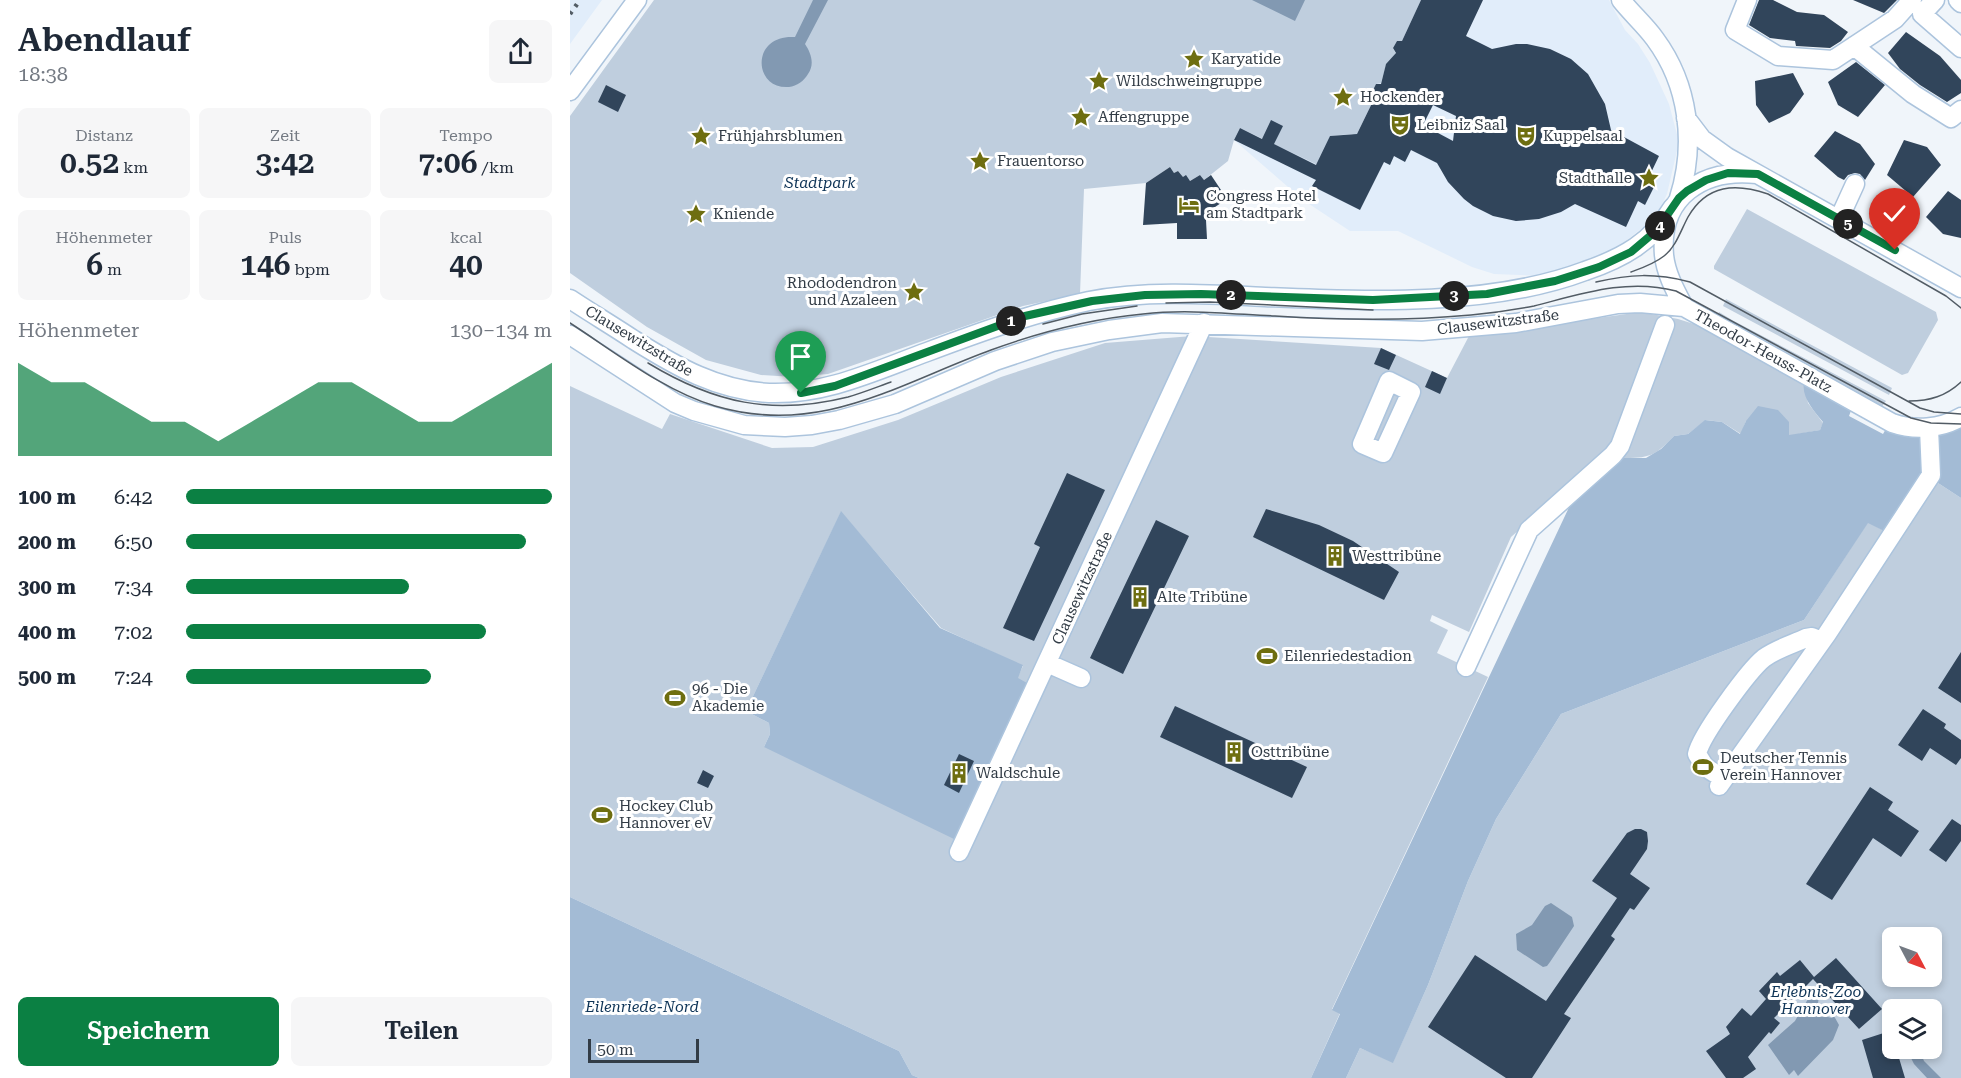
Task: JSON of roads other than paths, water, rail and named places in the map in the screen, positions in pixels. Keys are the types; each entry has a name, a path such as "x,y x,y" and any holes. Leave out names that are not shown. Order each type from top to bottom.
{"street":[{"path":"570,91 637,0"},
{"name":"Theodor-Heuss-Platz","path":"1621,0 1646,27 1665,55 1680,88 1689,151 1686,174 1665,232 1664,256 1669,277 1684,307 1892,423 1929,428 1961,417"},
{"path":"1748,0 1735,30 1778,56 1833,60 1895,19 1912,0"},
{"path":"1935,0 1922,14 1961,48"},
{"path":"1854,46 1913,94 1951,118 1961,110"},
{"path":"1686,118 1702,139 1727,158 1961,288"},
{"path":"1676,203 1696,184 1715,176 1728,173 1758,174"},
{"path":"1839,219 1855,184"},
{"name":"Clausewitzstraße","path":"570,299 670,363 699,378 730,388 767,393 801,393 835,386 1025,316 1092,301 1145,295 1201,294 1373,300 1487,294 1522,289 1568,278 1631,252 1657,230 1676,203"},
{"name":"Clausewitzstraße","path":"570,335 652,389 684,407 744,424 785,427 839,420 895,404 995,361 1052,342 1109,330 1162,323 1204,323 1422,331 1516,323 1618,304 1640,303 1684,307"},
{"name":"Clausewitzstraße","path":"960,852 1204,323"},
{"path":"1466,667 1529,530 1613,455 1620,446 1665,325"},
{"path":"1910,427 1937,421 1961,407"},
{"path":"1822,640 1806,638 1761,661 1710,726 1698,746 1697,754 1705,767 1722,783 1822,640 1931,475 1929,428"},
{"path":"1047,663 1081,678"}],"tram line":[{"path":"1631,272 1652,264 1668,252 1688,217 1704,198 1723,189 1745,188 1768,194 1946,296 1961,308"},
{"path":"1596,282 1620,277 1643,276 1690,282 1920,408 1934,412 1961,414"},
{"path":"570,323 640,370 696,399 715,406 753,414 789,415 824,411 858,402 1009,343 1066,327 1123,316 1192,312 1348,319 1447,317 1534,306 1604,289 1658,287 1676,291 1911,418 1931,423 1961,424"},
{"path":"1166,303 1210,302 1373,310"},
{"path":"1043,324 1082,314 1137,306"},
{"path":"648,363 696,388 744,402 769,405 820,403 848,397 891,382"},
{"path":"1909,401 1937,397 1950,391 1961,382"}],"railway":[{"path":"570,14 580,0"}],"place":[{"name":"Karyatide","path":"1194,59"},
{"name":"Wildschweingruppe","path":"1099,81"},
{"name":"Hockender","path":"1343,97"},
{"name":"Affengruppe","path":"1081,117"},
{"name":"Leibniz Saal","path":"1400,125"},
{"name":"Frühjahrsblumen","path":"701,136"},
{"name":"Kuppelsaal","path":"1526,136"},
{"name":"Frauentorso","path":"980,161"},
{"name":"Stadthalle","path":"1649,178"},
{"name":"Congress Hotel am Stadtpark","path":"1189,205"},
{"name":"Kniende","path":"696,214"},
{"name":"Rhododendron und Azaleen","path":"914,292"},
{"name":"Westtribüne","path":"1335,556"},
{"name":"Alte Tribüne","path":"1140,597"},
{"name":"Eilenriedestadion","path":"1267,656"},
{"name":"96 - Die Akademie","path":"675,698"},
{"name":"Osttribüne","path":"1234,752"},
{"name":"Deutscher Tennis Verein Hannover","path":"1703,767"},
{"name":"Waldschule","path":"959,773"},
{"name":"Hockey Club Hannover eV","path":"602,815"}],"park label":[{"name":"Stadtpark","path":"820,183"},
{"name":"Erlebnis-Zoo Hannover","path":"1816,1000"},
{"name":"Eilenriede-Nord","path":"642,1007"}]}
